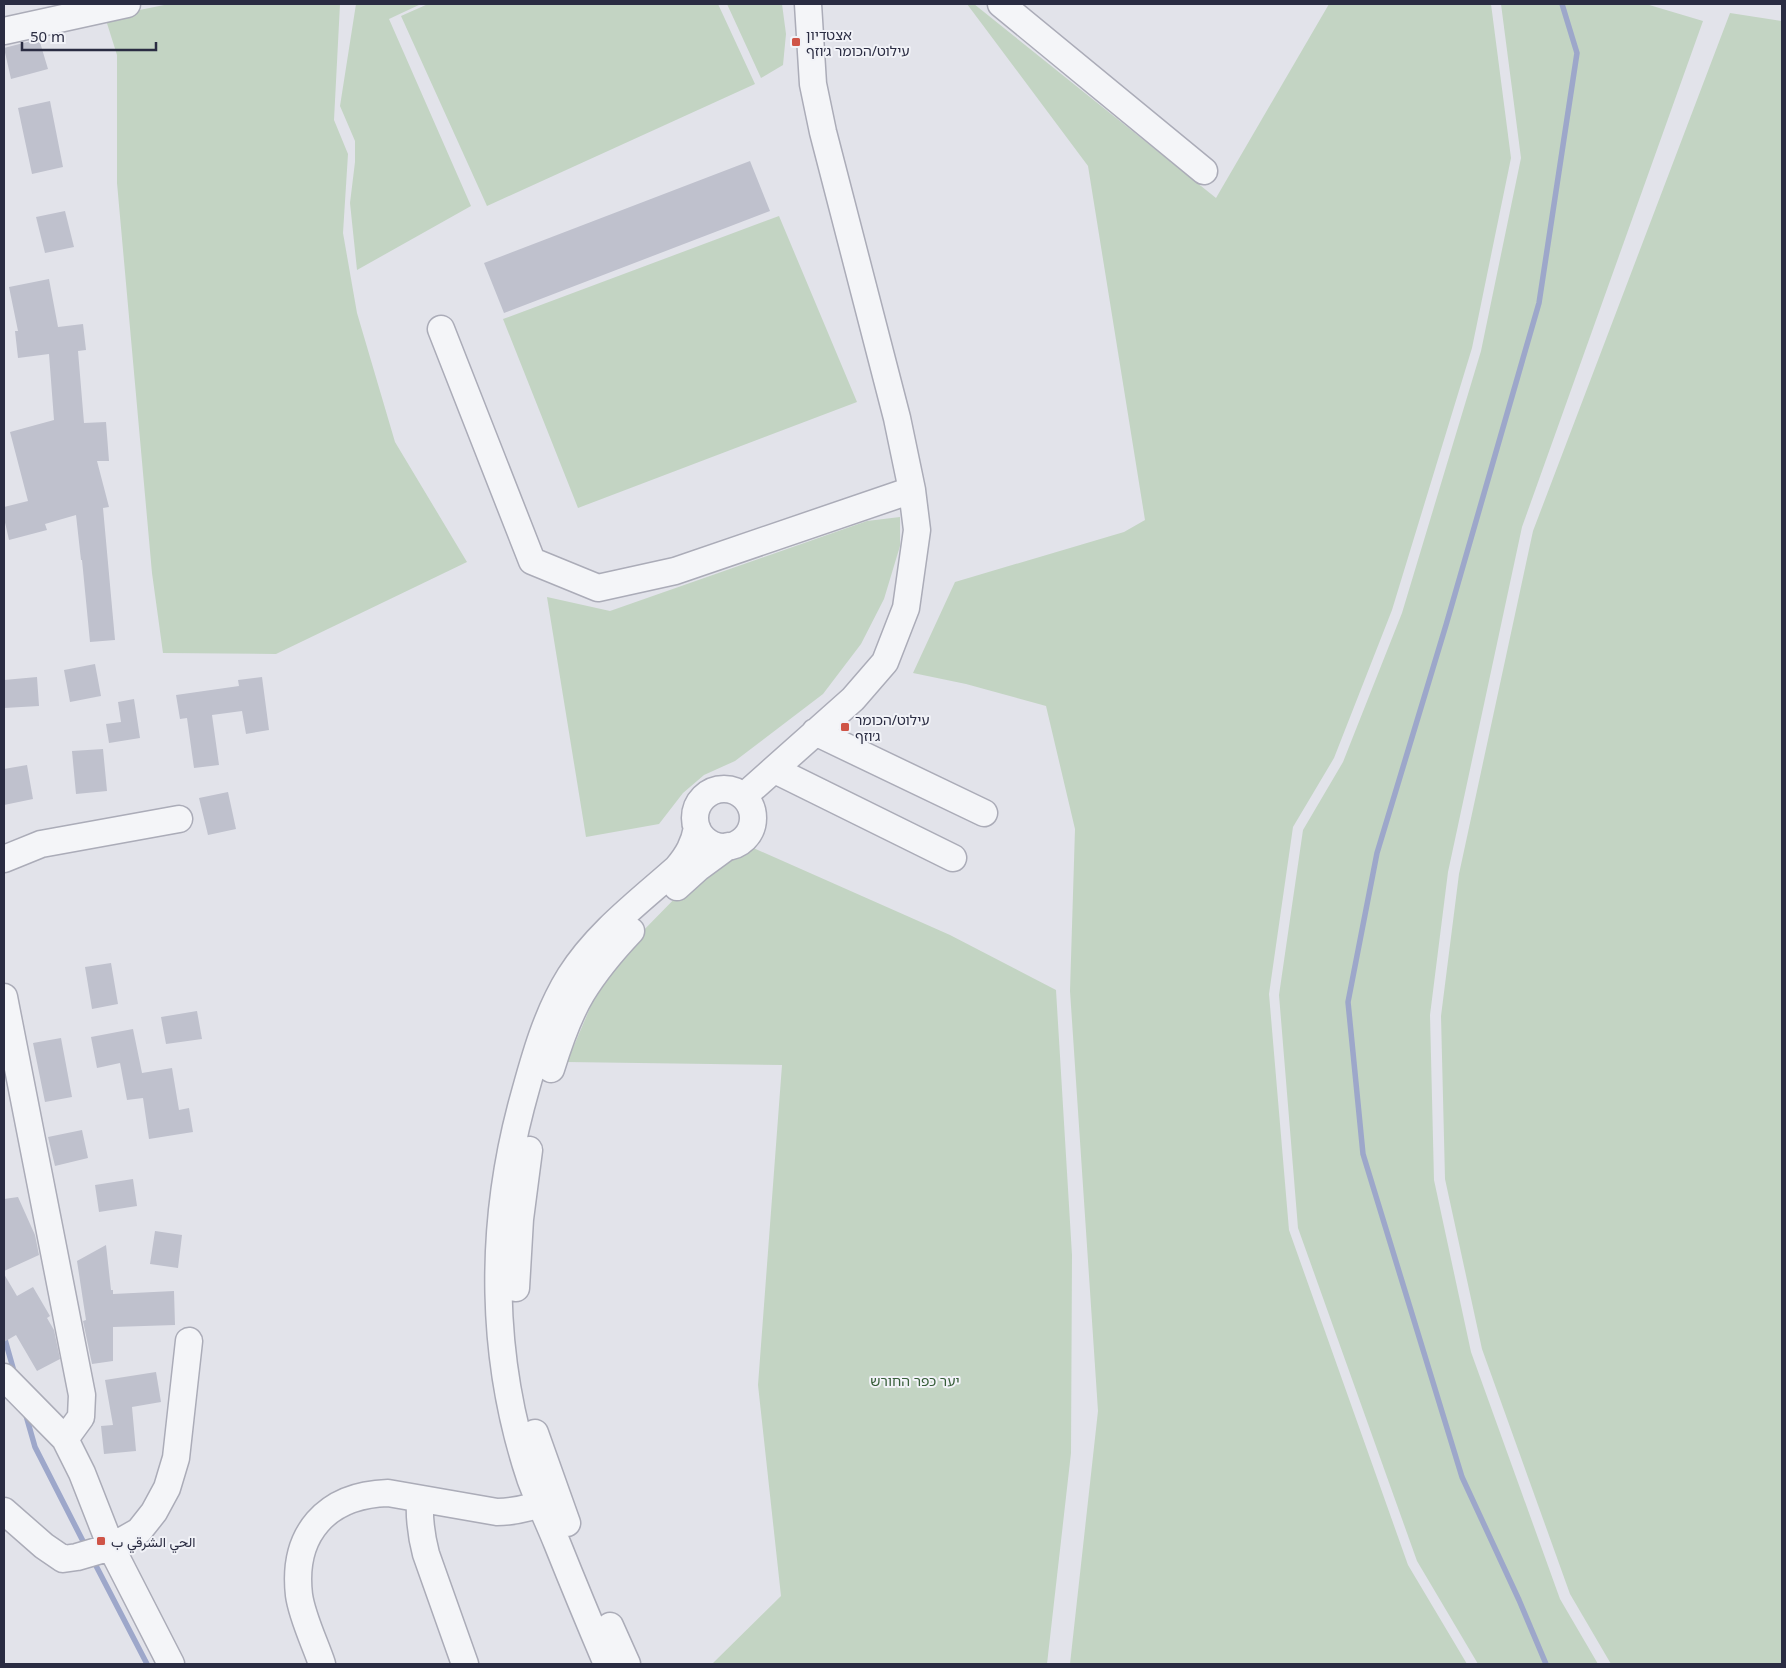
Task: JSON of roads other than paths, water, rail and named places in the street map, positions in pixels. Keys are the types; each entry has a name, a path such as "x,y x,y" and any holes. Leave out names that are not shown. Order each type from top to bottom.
{"street":[{"path":"4,31 123,4"},
{"path":"744,796 853,699 885,662 906,608 917,530 912,490 897,418 823,132 813,84 808,4"},
{"path":"1001,4 1204,171"},
{"path":"442,329 532,561 598,588 675,571 912,490"},
{"path":"815,732 984,813"},
{"path":"775,770 952,858"},
{"path":"607,1664 549,1501 532,1426 519,1354 517,1256 524,1180 538,1111 569,1018 582,993 597,971 634,927 698,868 728,846 739,842 747,836 752,827 751,807 744,796 736,791 716,790 707,795 697,808 695,818 697,828 708,842 718,846 728,846"},
{"path":"4,860 40,844 179,819"},
{"path":"626,1664 549,1501 531,1480 518,1439 504,1371 500,1333 499,1247 506,1180 514,1135 536,1054 569,977 603,935 677,868 694,844 697,828"},
{"path":"4,997 82,1395 80,1417 65,1439"},
{"path":"4,1511 44,1546 62,1558 77,1557 111,1547 139,1531 154,1512 167,1488 176,1458 188,1341"},
{"path":"4,1377 65,1439 82,1473 111,1547 171,1664"},
{"path":"322,1664 299,1597 298,1573 300,1552 308,1533 336,1507 372,1494 388,1493 497,1512 520,1510 549,1501"},
{"path":"420,1499 419,1518 426,1554 465,1664"}],"waterway":[{"path":"1546,1664 1519,1600 1462,1477 1363,1154 1348,1002 1377,853 1446,625 1539,303 1577,53 1562,4"},
{"path":"4,1336 15,1375"},
{"path":"25,1412 35,1447 86,1547"},
{"path":"93,1560 147,1664"}],"place":[{"name":"אצטדיון עילוט/הכומר ג׳וזף","path":"796,42"},
{"name":"עילוט/הכומר ג׳וזף","path":"845,727"},
{"name":"الحي الشرقي ب","path":"101,1541"}],"park label":[{"name":"יער כפר החורש","path":"915,1380"}]}
